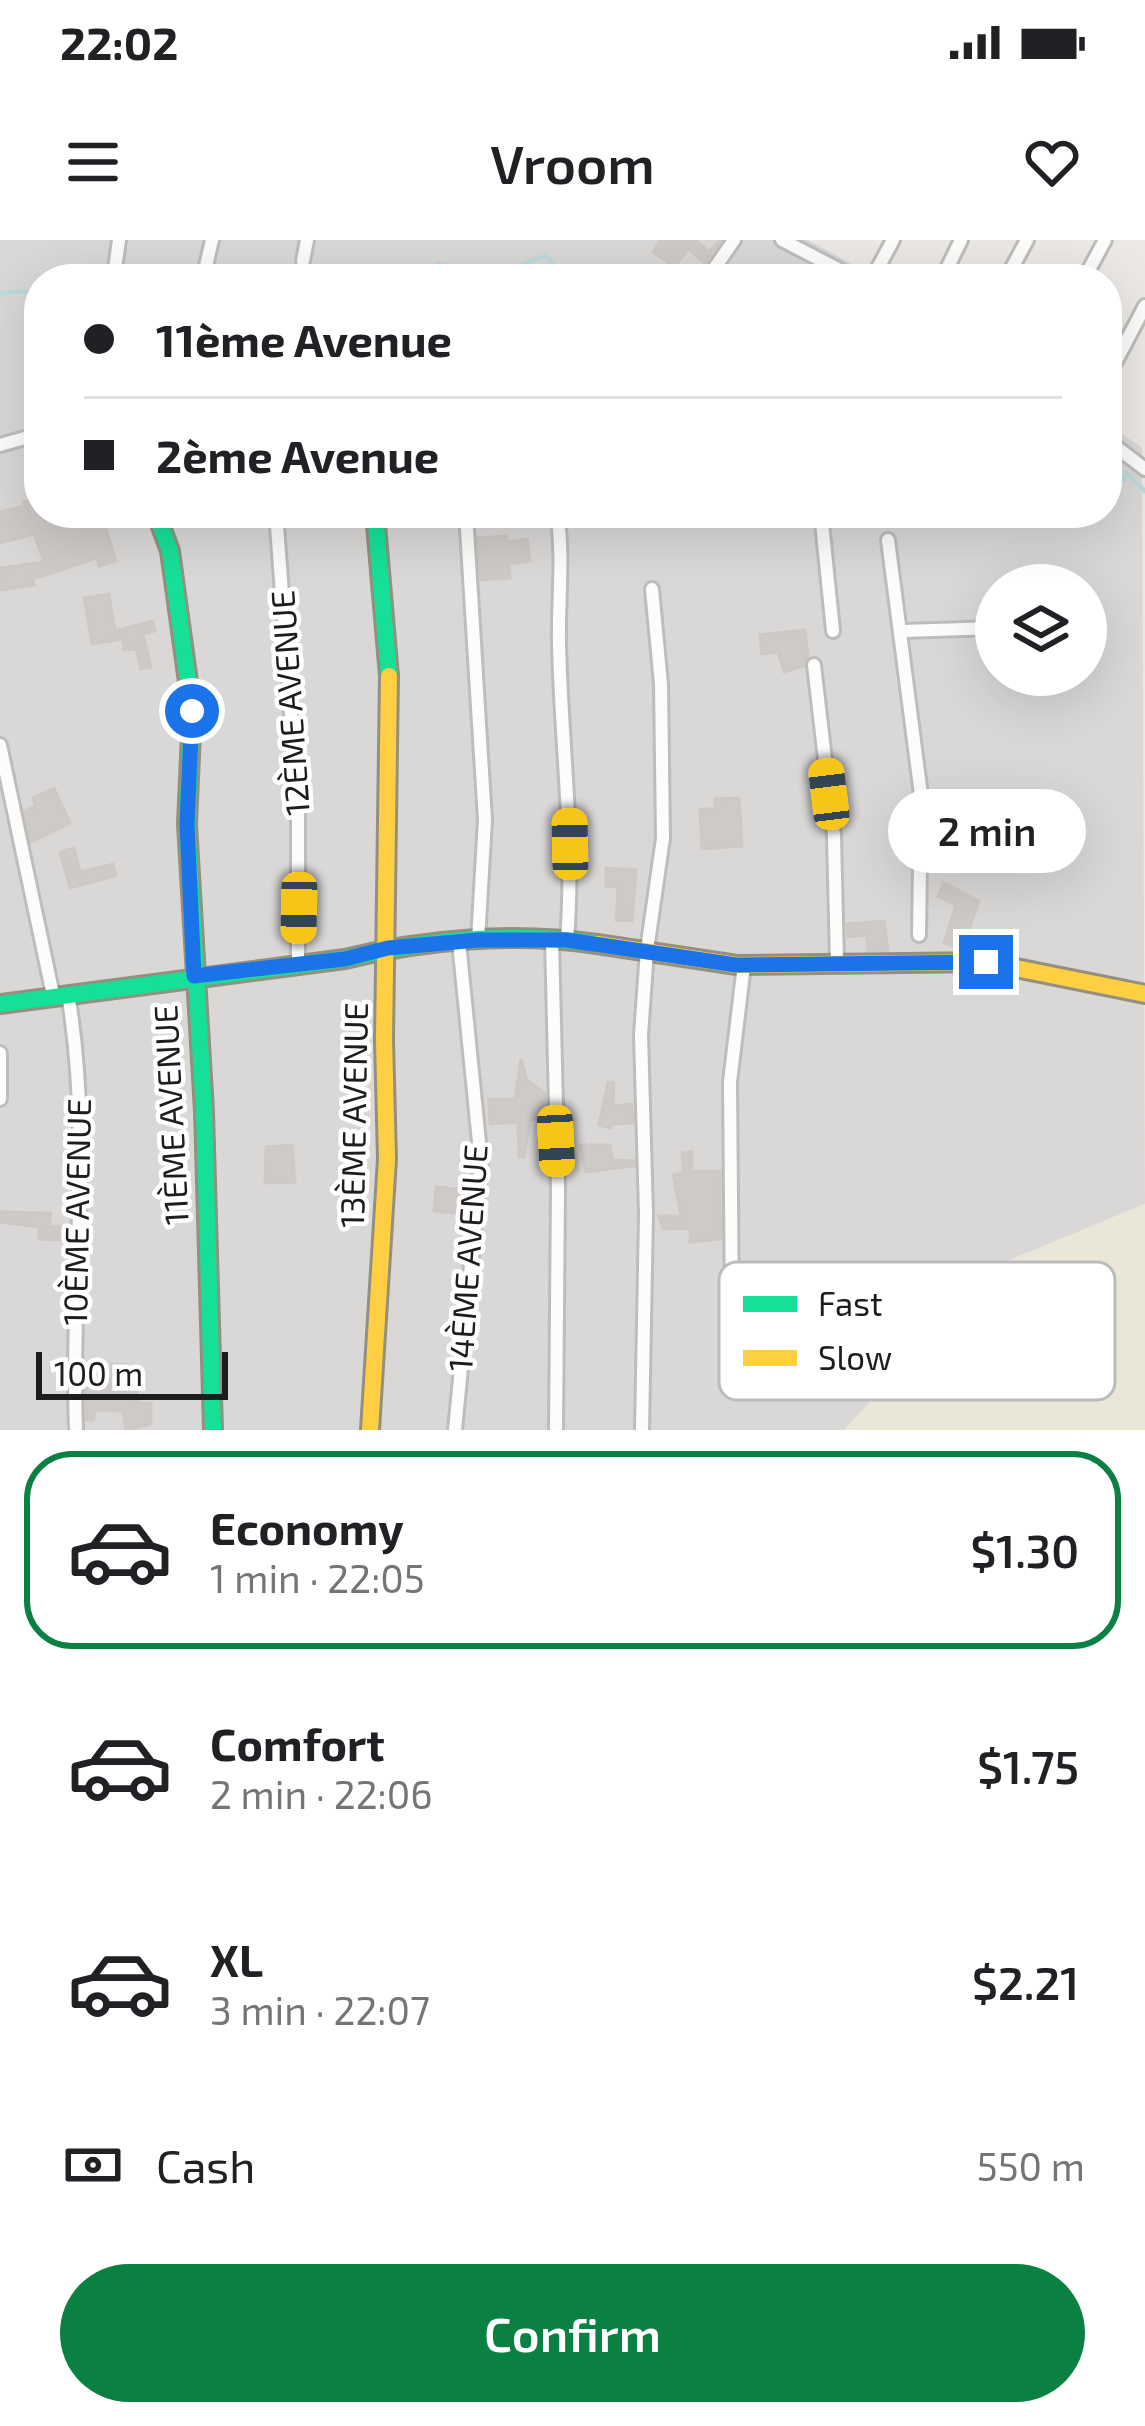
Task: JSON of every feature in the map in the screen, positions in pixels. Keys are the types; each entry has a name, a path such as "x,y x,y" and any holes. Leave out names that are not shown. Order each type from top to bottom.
{"street":[{"path":"304,261 307,240"},
{"path":"782,240 830,264"},
{"path":"1122,350 1145,307"},
{"name":"11ÈME AVENUE","path":"162,528 170,551 192,711 187,824 204,1112 213,1430"},
{"name":"12ÈME AVENUE","path":"277,528 298,808 298,965"},
{"name":"13ÈME AVENUE","path":"370,1430 387,1175 391,717 376,528"},
{"path":"467,528 484,820 478,940"},
{"path":"556,1430 560,940 569,776 559,643 559,528"},
{"path":"823,528 833,631"},
{"path":"888,540 921,795 919,935"},
{"path":"642,1430 646,1214 640,1071 646,950 663,838 661,684 652,589"},
{"path":"903,631 975,629"},
{"path":"814,665 834,836 837,962"},
{"name":"10ÈME AVENUE","path":"0,745 60,995 83,1155 76,1258 76,1430"},
{"path":"0,1004 298,965 388,948 478,940 560,940 744,965 986,962 1145,994"},
{"name":"14ÈME AVENUE","path":"455,1430 481,1162 459,942"},
{"path":"732,1262 731,1061 744,965"},
{"path":"0,1053 0,1099"}],"shaded area":[{"path":"0,240 808,240 852,264 24,264 24,528 1122,528 1122,434 1142,448 1145,1204 1005,1262 719,1262 719,1400 872,1400 844,1430 0,1430"},
{"path":"1145,1204 1145,1430 844,1430 872,1400 1115,1400 1115,1262 1005,1262"}],"building":[{"path":"661,240 695,240 709,252 721,240 705,263 688,249 676,264 653,252"},
{"path":"24,506 24,528 106,528 116,561 99,566 97,558 33,579 34,585 0,590 0,568 44,562 34,534 0,543 0,512"},
{"path":"507,536 507,542 527,539 530,561 509,564 510,578 481,580 478,538"},
{"path":"109,594 115,631 153,621 155,631 143,634 151,667 141,669 136,649 124,650 123,639 92,644 84,598"},
{"path":"805,630 808,656 804,666 784,672 778,652 762,654 760,635"},
{"path":"54,788 70,823 31,842 25,811 35,806 33,798"},
{"path":"739,798 742,846 702,849 700,809 715,809 715,799"},
{"path":"74,848 80,872 113,864 116,876 70,888 60,852"},
{"path":"606,868 636,870 632,921 616,920 618,887 606,886"},
{"path":"944,883 979,901 962,949 944,943 956,905 938,896"},
{"path":"884,921 888,950 868,951 867,935 848,937 847,924"},
{"path":"521,1059 527,1080 545,1093 546,1118 530,1120 524,1157 519,1157 518,1122 490,1124 489,1099 515,1099"},
{"path":"608,1082 614,1083 613,1106 632,1104 633,1123 611,1124 611,1128 599,1125"},
{"path":"292,1145 295,1182 265,1183 266,1147"},
{"path":"580,1145 610,1145 612,1160 634,1161 634,1166 586,1172"},
{"path":"692,1152 692,1171 720,1171 721,1239 690,1242 690,1228 663,1229 659,1216 681,1216 673,1175 684,1173 682,1153"},
{"path":"436,1187 468,1190 465,1214 434,1211"},
{"path":"1,1212 51,1213 49,1226 64,1227 63,1240 39,1239 39,1227 1,1222"},
{"path":"112,1364 127,1365 126,1375 136,1375 137,1403 151,1403 151,1424 126,1430 123,1411 94,1410 94,1420 86,1420 85,1375 111,1376"}],"waterway":[{"path":"799,240 843,264"},
{"path":"523,264 545,256 553,264"},
{"path":"0,293 24,291"},
{"path":"1122,442 1145,461"},
{"path":"1122,480 1126,473 1145,491"}],"traffic: fast":[{"path":"162,528 170,551 192,711 187,824 204,1111 213,1430"},
{"path":"376,528 389,676"},
{"path":"0,1004 345,959 438,942 534,938 597,944"}],"traffic: slow":[{"path":"370,1430 387,1159 389,676"},
{"path":"597,944 737,965 986,962 1145,994"}],"route":[{"path":"192,711 187,824 194,976 478,940 567,940 736,965 986,962"}]}
